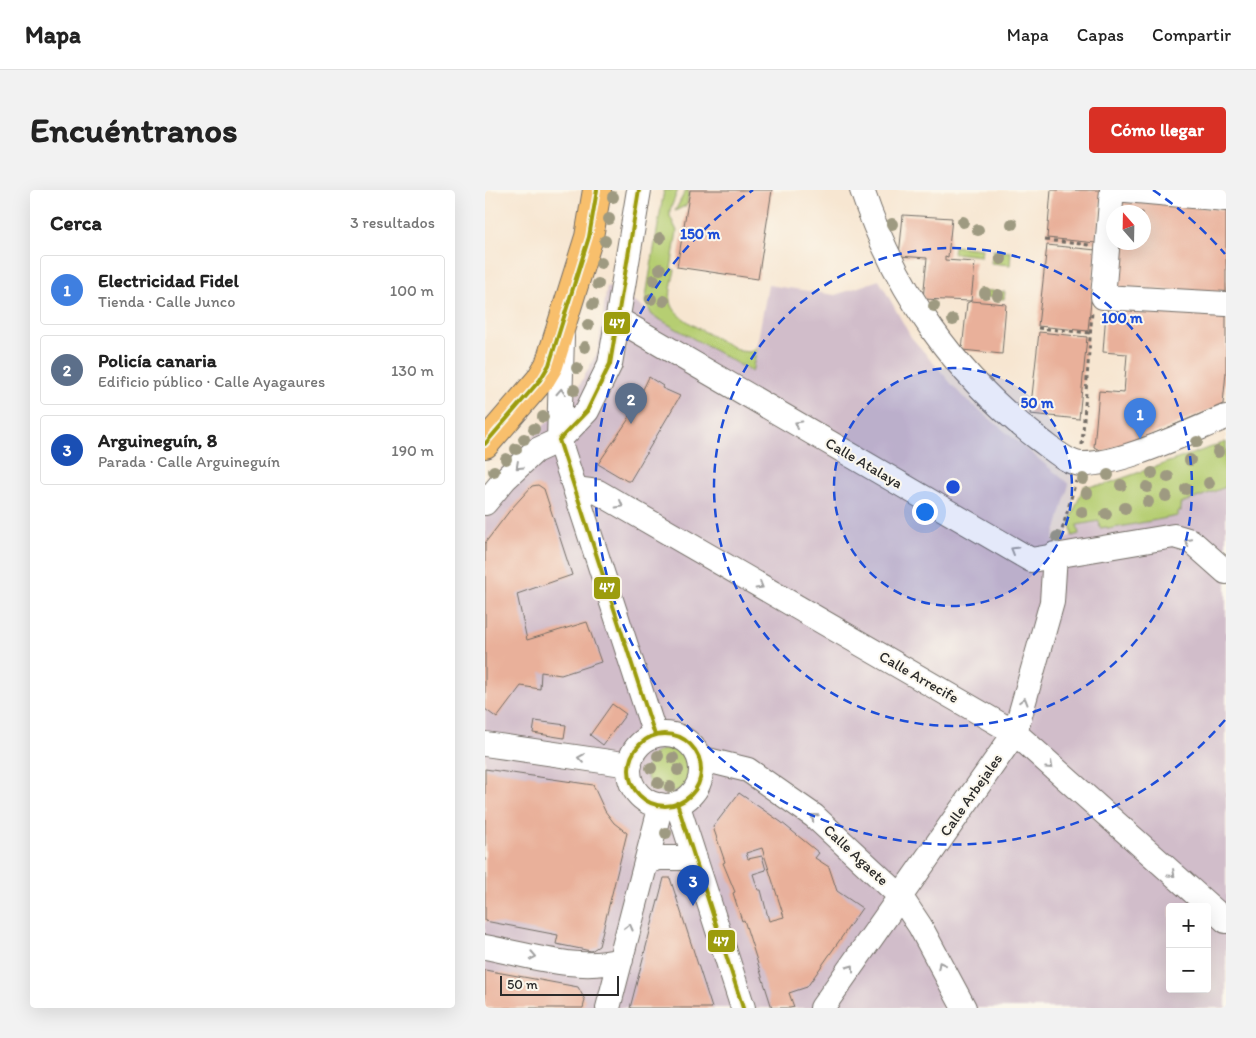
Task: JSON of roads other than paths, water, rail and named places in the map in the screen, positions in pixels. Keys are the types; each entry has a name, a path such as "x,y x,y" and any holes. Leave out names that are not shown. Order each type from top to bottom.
{"main road":[{"path":"485,444 540,380 549,365 589,237 597,190"}],"street":[{"path":"485,503 505,479 535,451 559,440 587,411 607,372 619,320 639,190"},
{"path":"863,190 885,246 908,294 949,354 980,388 1018,422 1060,454 1080,465 1112,461 1226,417"},
{"path":"1112,190 1098,301 1226,304"},
{"path":"1127,190 1226,199"},
{"name":"Calle Atalaya","path":"619,320 707,379 1031,560 1055,554 1173,536 1191,541 1226,572"},
{"path":"561,328 559,440 655,735"},
{"name":"Calle Arrecife","path":"575,489 598,492 1015,733 1226,921"},
{"name":"Calle Arbejales","path":"822,1008 1015,733 1052,602 1055,554"},
{"path":"666,734 681,738 694,748 699,758 701,769 697,785 687,798 669,804 650,802 633,787 630,776 630,764 638,746 655,735 666,734"},
{"path":"485,744 630,764"},
{"name":"Calle Agaete","path":"699,758 748,770 814,816 900,896 919,926 964,1008"},
{"path":"669,804 695,858 743,1008"},
{"path":"608,1008 646,862 669,804"},
{"path":"646,862 659,858 695,858"},
{"path":"485,947 578,965 603,964 621,960"}],"place":[{"name":"Policía canaria","path":"631,424"},
{"name":"Electricidad Fidel","path":"1140,439"},
{"name":"Arguineguín, 8","path":"693,906"}]}
